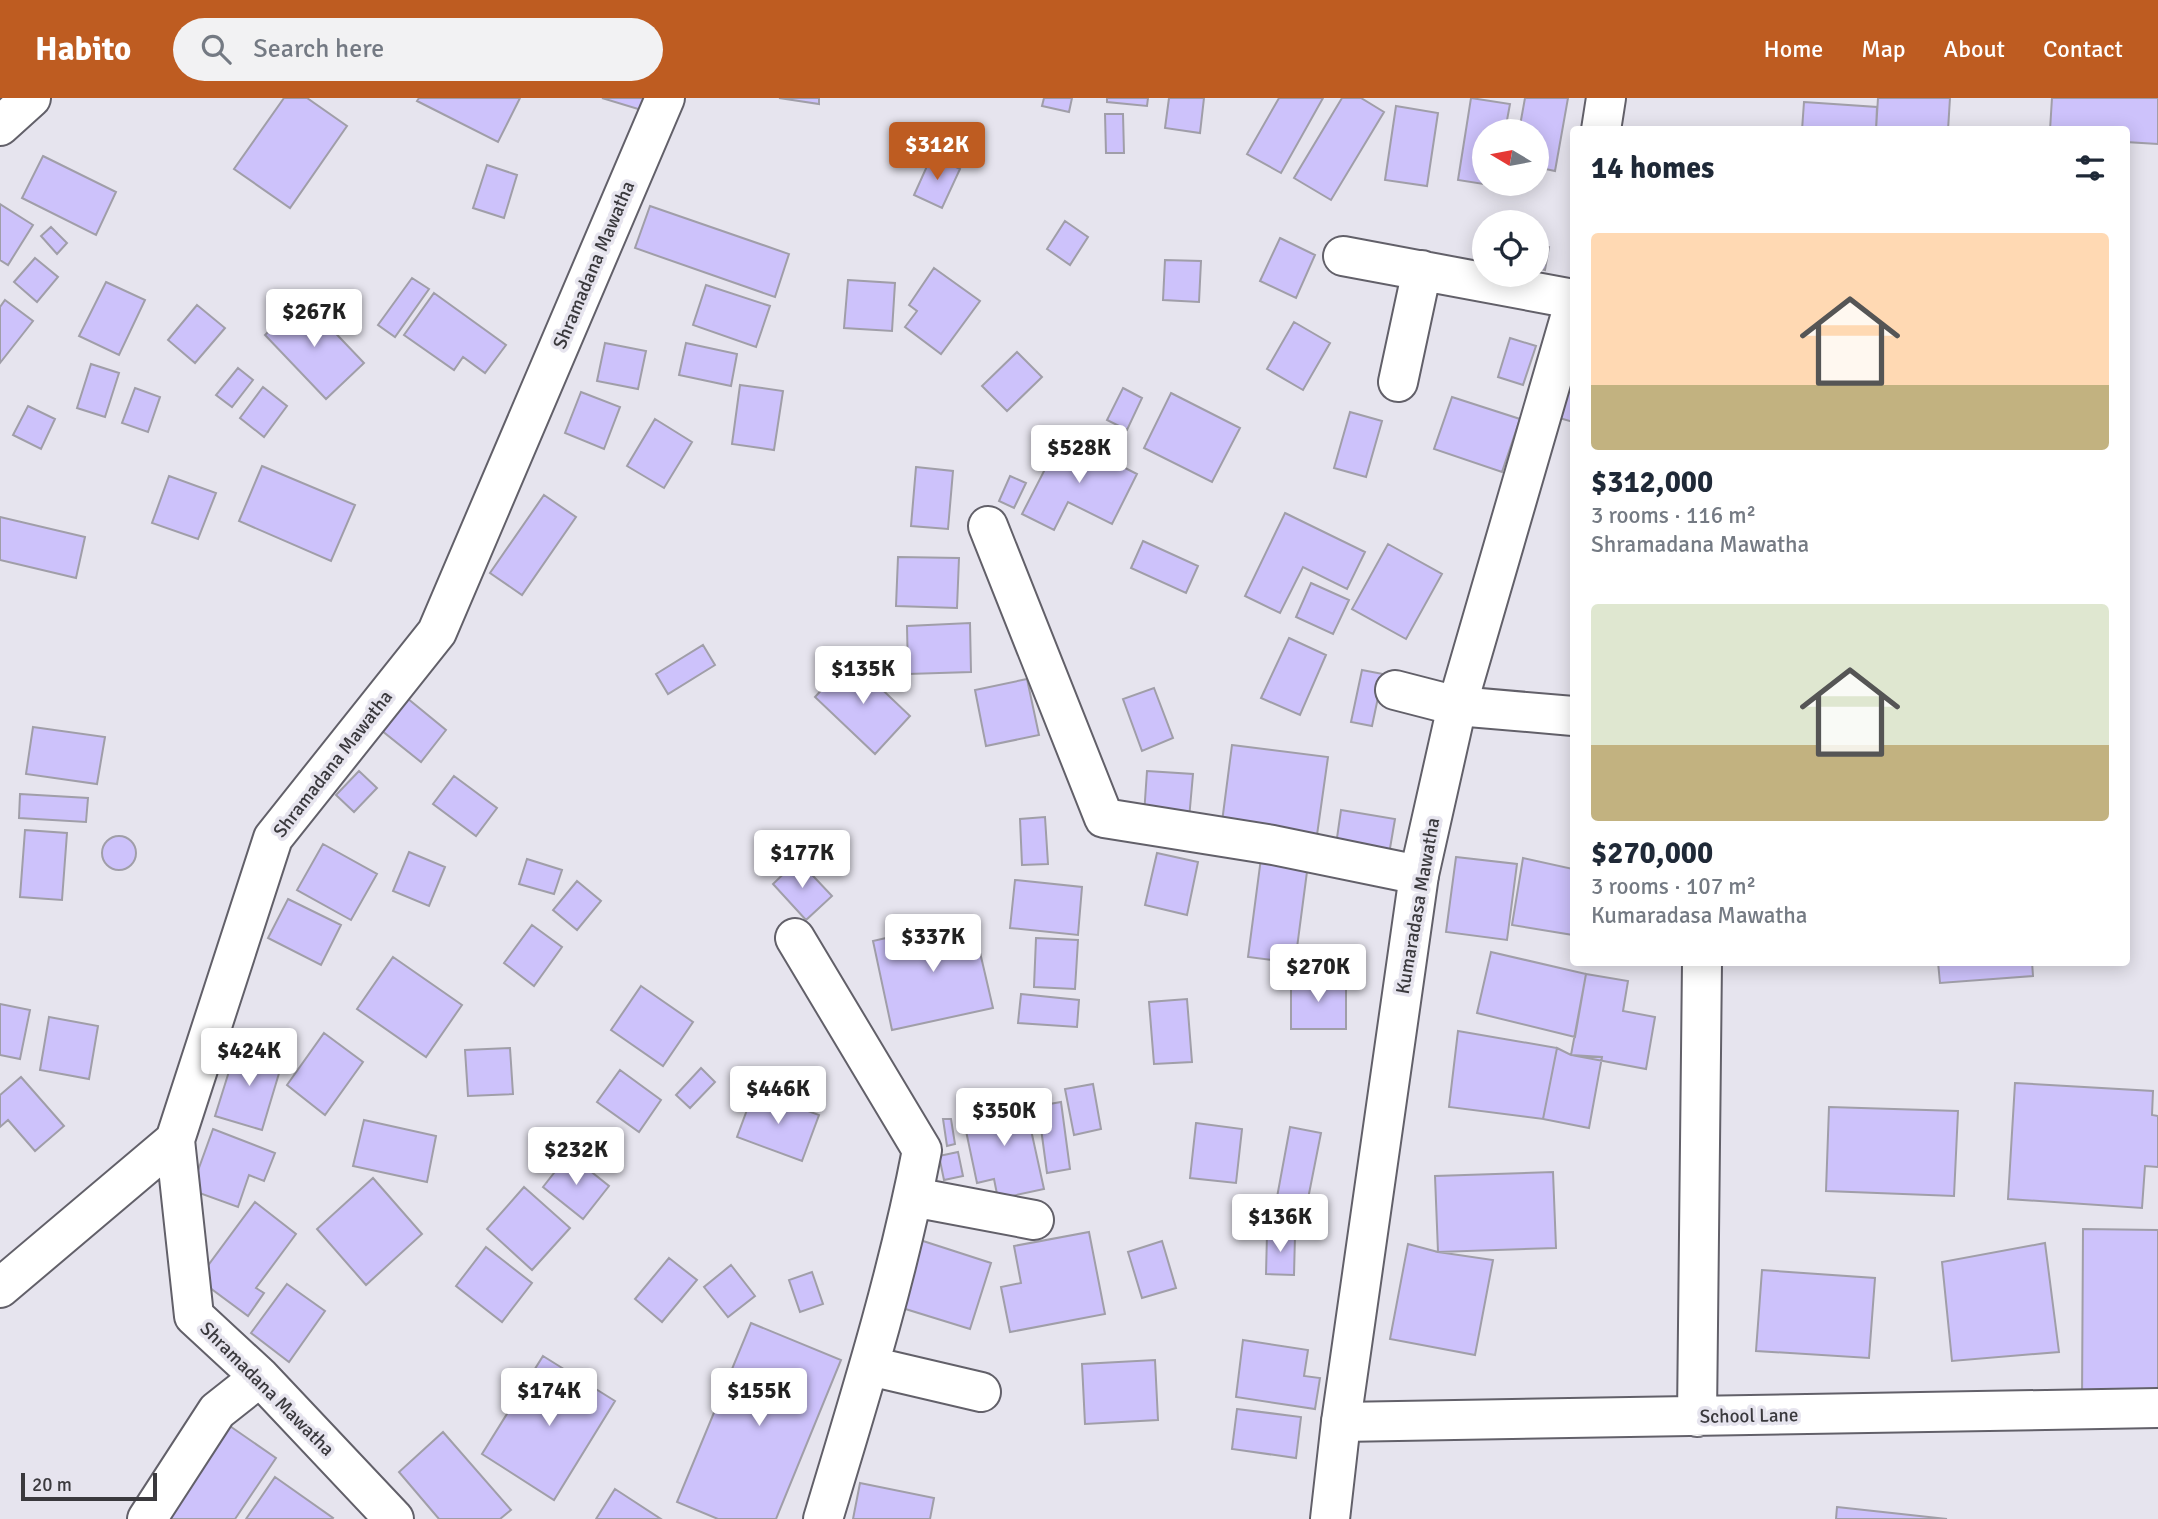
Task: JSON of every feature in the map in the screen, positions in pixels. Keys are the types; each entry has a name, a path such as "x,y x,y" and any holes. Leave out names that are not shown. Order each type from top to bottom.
{"street":[{"path":"0,126 31,98"},
{"name":"Shramadana Mawatha","path":"394,1519 260,1377 194,1317 176,1140 273,838 438,632 665,98"},
{"path":"1602,126 1606,98"},
{"path":"1343,256 1570,298"},
{"path":"1398,382 1422,270"},
{"name":"Kumaradasa Mawatha","path":"1330,1519 1340,1422 1419,875 1457,706 1570,317"},
{"path":"988,526 1104,818 1273,845 1419,875"},
{"path":"1395,690 1457,706 1570,716"},
{"path":"794,938 922,1150 913,1197 870,1366 823,1519"},
{"path":"1697,1417 1702,966"},
{"path":"0,1288 176,1140"},
{"path":"913,1197 1034,1220"},
{"path":"870,1366 981,1392"},
{"path":"147,1519 217,1411 260,1377"},
{"name":"School Lane","path":"1340,1422 2158,1408"}],"building":[{"path":"284,98 307,98 347,126 290,208 234,169"},
{"path":"419,98 520,98 498,142 417,101"},
{"path":"602,98 652,98 648,112"},
{"path":"779,98 819,98 819,104"},
{"path":"1044,98 1072,98 1069,112 1042,106"},
{"path":"1107,98 1148,98 1147,106 1107,102"},
{"path":"1169,98 1204,98 1200,133 1165,128"},
{"path":"1279,98 1323,98 1281,173 1247,154"},
{"path":"1342,98 1361,98 1384,112 1331,200 1294,178"},
{"path":"1471,98 1510,104 1507,119 1472,119 1472,182 1458,180"},
{"path":"1525,98 1568,98 1555,171 1549,170 1549,119 1521,119"},
{"path":"1878,98 1950,98 1948,126 1876,126"},
{"path":"2052,98 2158,98 2158,144 2130,142 2130,126 2050,126"},
{"path":"1804,102 1877,107 1876,126 1802,126"},
{"path":"1396,106 1438,113 1427,186 1385,180"},
{"path":"1105,114 1123,114 1124,153 1106,153"},
{"path":"932,155 960,169 942,208 914,195"},
{"path":"43,156 116,192 96,235 22,198"},
{"path":"487,165 517,175 504,218 473,208"},
{"path":"0,204 33,225 8,265 0,260"},
{"path":"650,206 789,254 775,297 635,248"},
{"path":"1065,221 1088,237 1070,265 1047,249"},
{"path":"51,227 67,243 57,254 41,236"},
{"path":"1280,238 1315,255 1296,298 1260,281"},
{"path":"35,258 58,277 37,302 14,282"},
{"path":"1165,260 1201,261 1199,302 1163,300"},
{"path":"934,268 980,301 941,354 905,327 917,311 909,305"},
{"path":"412,278 429,289 395,337 378,325"},
{"path":"848,280 895,283 892,331 844,328"},
{"path":"106,282 145,300 119,355 79,336"},
{"path":"706,285 770,306 756,347 693,325"},
{"path":"434,293 506,345 485,373 463,357 454,370 404,335"},
{"path":"302,298 364,363 326,399 265,335"},
{"path":"5,300 33,321 0,363 0,307"},
{"path":"197,305 225,328 195,363 168,340"},
{"path":"1294,322 1330,343 1303,390 1267,369"},
{"path":"1510,338 1536,346 1523,385 1498,377"},
{"path":"605,343 646,351 638,389 597,381"},
{"path":"686,343 737,354 731,386 679,375"},
{"path":"1017,352 1042,377 1007,411 982,386"},
{"path":"1570,359 1570,421 1556,417"},
{"path":"91,364 119,373 105,417 77,408"},
{"path":"238,368 253,380 232,407 216,395"},
{"path":"740,385 783,391 774,450 732,444"},
{"path":"263,387 287,406 264,437 240,418"},
{"path":"135,388 160,397 148,432 122,423"},
{"path":"1123,388 1142,398 1127,430 1107,420"},
{"path":"581,392 620,407 604,449 565,433"},
{"path":"1171,393 1240,428 1212,482 1144,448"},
{"path":"1452,397 1520,419 1502,472 1434,449"},
{"path":"28,406 55,419 41,449 13,435"},
{"path":"1350,412 1382,421 1366,477 1334,468"},
{"path":"655,419 692,442 664,488 627,466"},
{"path":"1062,436 1137,474 1112,524 1068,502 1054,530 1022,514"},
{"path":"262,466 355,505 331,561 239,521"},
{"path":"916,467 953,471 948,529 911,526"},
{"path":"169,476 216,493 198,539 152,523"},
{"path":"1010,476 1026,483 1014,508 999,501"},
{"path":"544,495 576,517 522,595 490,573"},
{"path":"1285,513 1365,552 1347,589 1303,567 1280,613 1245,596"},
{"path":"0,517 85,537 76,578 0,560"},
{"path":"1143,541 1198,566 1186,593 1131,568"},
{"path":"1388,544 1442,574 1406,639 1352,609"},
{"path":"898,557 959,558 957,608 896,606"},
{"path":"1311,583 1349,600 1333,634 1296,617"},
{"path":"970,623 971,672 908,674 907,626"},
{"path":"1289,638 1326,655 1300,715 1261,698"},
{"path":"703,645 715,665 668,694 656,674"},
{"path":"850,659 910,716 875,754 815,697"},
{"path":"1362,670 1383,674 1372,726 1351,722"},
{"path":"1027,679 1039,735 986,746 975,690"},
{"path":"1154,688 1173,738 1142,751 1123,699"},
{"path":"407,698 446,730 421,762 381,730"},
{"path":"33,727 105,737 97,784 26,774"},
{"path":"1232,745 1328,757 1317,835 1222,822"},
{"path":"359,771 377,788 354,812 336,795"},
{"path":"1147,771 1193,774 1189,819 1144,815"},
{"path":"454,776 497,808 476,836 433,804"},
{"path":"20,794 88,798 86,822 19,818"},
{"path":"1341,810 1395,819 1388,860 1335,852"},
{"path":"1045,817 1048,864 1022,865 1020,819"},
{"path":"25,830 67,833 62,900 20,897"},
{"path":"119,836 131,841 136,853 131,865 119,870 107,865 102,853 107,841"},
{"path":"323,844 377,874 351,920 297,890"},
{"path":"409,852 445,867 429,906 393,891"},
{"path":"1157,853 1198,862 1187,915 1145,905"},
{"path":"1456,857 1517,864 1507,940 1446,932"},
{"path":"1261,858 1308,864 1295,963 1248,957"},
{"path":"1523,858 1570,868 1570,935 1512,925"},
{"path":"527,859 562,870 554,894 519,884"},
{"path":"798,860 832,896 806,920 773,884"},
{"path":"1015,880 1082,887 1078,935 1010,928"},
{"path":"577,881 601,901 577,930 553,910"},
{"path":"288,899 341,925 321,965 268,938"},
{"path":"972,918 993,1008 892,1030 873,941"},
{"path":"532,925 562,947 534,986 504,963"},
{"path":"1036,938 1078,940 1075,989 1034,987"},
{"path":"1491,952 1586,974 1575,1037 1477,1013"},
{"path":"393,957 462,1005 426,1057 357,1009"},
{"path":"1938,966 2032,966 2033,976 1940,983"},
{"path":"1586,974 1628,981 1623,1011 1655,1017 1646,1069 1571,1055"},
{"path":"1291,979 1346,979 1346,1029 1291,1029"},
{"path":"641,986 693,1022 663,1066 611,1030"},
{"path":"1021,994 1079,1000 1077,1027 1018,1023"},
{"path":"1187,999 1192,1062 1154,1064 1149,1002"},
{"path":"0,1004 30,1010 20,1059 0,1055"},
{"path":"49,1017 98,1026 89,1079 40,1070"},
{"path":"1458,1031 1557,1048 1543,1119 1449,1107"},
{"path":"324,1033 363,1062 325,1115 287,1085"},
{"path":"237,1046 283,1060 262,1130 215,1116"},
{"path":"510,1048 513,1094 468,1096 465,1050"},
{"path":"1557,1048 1571,1055 1602,1057 1589,1128 1543,1119"},
{"path":"701,1068 715,1082 690,1108 676,1095"},
{"path":"620,1070 661,1100 639,1132 597,1102"},
{"path":"21,1077 64,1126 35,1151 8,1120 0,1127 0,1095"},
{"path":"2015,1083 2153,1091 2152,1115 2158,1116 2158,1167 2145,1166 2142,1208 2008,1199"},
{"path":"1093,1084 1101,1129 1074,1135 1065,1089"},
{"path":"754,1091 819,1115 802,1161 737,1137"},
{"path":"1024,1098 1044,1189 998,1199 994,1179 977,1183 962,1112"},
{"path":"1061,1102 1070,1169 1047,1173 1038,1106"},
{"path":"1829,1107 1958,1111 1954,1196 1826,1191"},
{"path":"943,1119 951,1119 955,1144 947,1146"},
{"path":"364,1120 436,1136 427,1182 353,1166"},
{"path":"1196,1123 1242,1129 1236,1183 1190,1178"},
{"path":"1290,1127 1321,1133 1305,1214 1275,1208"},
{"path":"213,1129 275,1153 264,1181 249,1175 238,1207 191,1190"},
{"path":"958,1152 963,1176 944,1180 939,1156"},
{"path":"569,1154 609,1186 583,1219 543,1187"},
{"path":"1553,1172 1556,1248 1438,1252 1435,1176"},
{"path":"373,1178 422,1234 366,1285 317,1229"},
{"path":"524,1187 570,1228 532,1270 487,1229"},
{"path":"255,1202 296,1234 256,1288 264,1293 248,1316 198,1279"},
{"path":"2083,1229 2158,1230 2158,1404 2082,1403"},
{"path":"1089,1232 1105,1314 1010,1332 1001,1287 1021,1283 1014,1246"},
{"path":"1267,1234 1295,1235 1294,1275 1266,1274"},
{"path":"920,1240 991,1263 970,1329 899,1307"},
{"path":"1162,1241 1176,1288 1142,1298 1128,1252"},
{"path":"2045,1243 2059,1352 1952,1361 1942,1262"},
{"path":"1408,1244 1438,1252 1493,1260 1475,1355 1390,1339"},
{"path":"486,1247 532,1283 502,1322 456,1286"},
{"path":"669,1258 697,1280 662,1322 635,1299"},
{"path":"731,1265 755,1296 728,1317 704,1287"},
{"path":"1762,1270 1875,1278 1869,1358 1756,1351"},
{"path":"812,1272 823,1304 800,1312 789,1280"},
{"path":"287,1284 325,1311 289,1362 251,1333"},
{"path":"751,1323 841,1360 776,1519 718,1519 677,1502"},
{"path":"1243,1340 1308,1350 1304,1376 1320,1378 1315,1409 1236,1397"},
{"path":"543,1356 615,1401 554,1500 482,1454"},
{"path":"1155,1360 1158,1420 1085,1424 1082,1364"},
{"path":"1237,1409 1301,1417 1296,1458 1232,1449"},
{"path":"224,1422 276,1458 235,1519 157,1519"},
{"path":"443,1432 511,1510 500,1519 439,1519 399,1472"},
{"path":"275,1477 333,1518 246,1519"},
{"path":"860,1483 934,1498 930,1519 853,1519"},
{"path":"615,1489 661,1519 596,1519"},
{"path":"1837,1507 1947,1519 1836,1519"}]}
